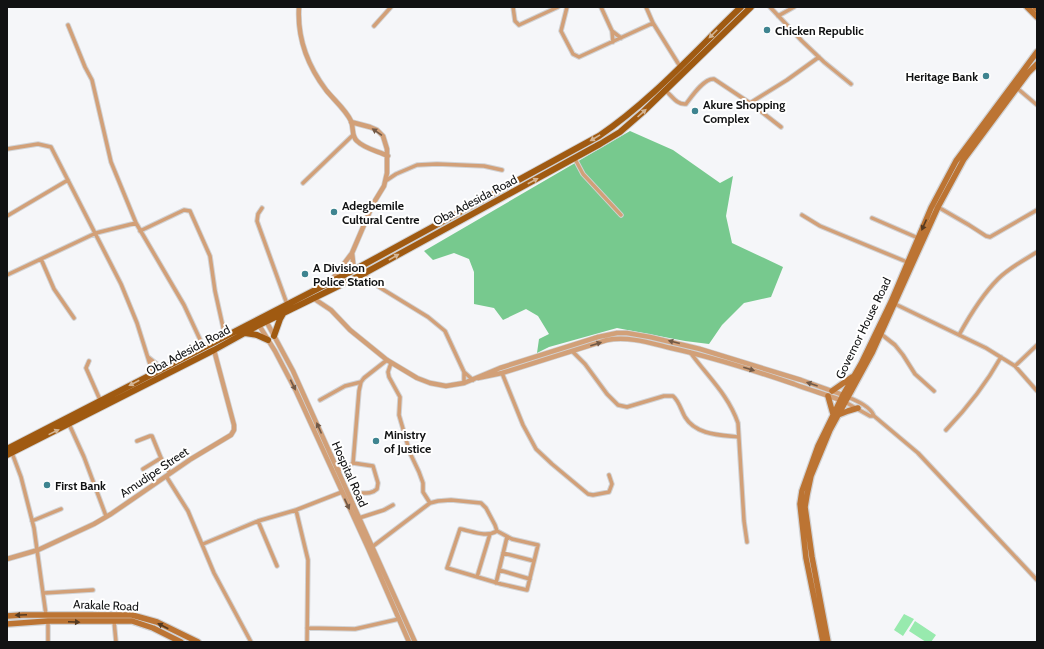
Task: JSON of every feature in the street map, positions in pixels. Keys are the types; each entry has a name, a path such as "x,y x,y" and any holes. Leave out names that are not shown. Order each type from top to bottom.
{"main road":[{"name":"Oba Adesida Road","path":"9,452 69,424 153,374 225,336 284,312 363,274 575,159 620,132 666,91 682,69 741,7"},
{"name":"Oba Adesida Road","path":"265,319 288,304 599,136 622,121 751,7"},
{"path":"1026,7 1037,17"},
{"name":"Governor House Road","path":"844,398 853,376 861,364 893,303 938,208 964,159 1037,52"},
{"name":"Governor House Road","path":"823,642 806,558 800,504 802,490 818,446 881,334 907,262 931,208 956,161 1015,86 1037,64"},
{"path":"274,336 277,325 284,312"},
{"name":"Oba Adesida Road","path":"9,452 102,404 214,350 245,333 257,322"},
{"path":"245,333 257,335 268,340"},
{"path":"832,390 853,376"},
{"path":"828,396 835,415 858,408"},
{"name":"Governor House Road","path":"828,642 812,557 805,507 806,495 812,476 835,415"},
{"name":"Arakale Road","path":"7,624 47,618 132,615 157,622 198,642"},
{"name":"Arakale Road","path":"7,616 132,621 141,623 181,642"}],"street":[{"path":"299,7 303,46 315,75 351,122 353,135 359,143 388,156"},
{"path":"374,26 391,7"},
{"path":"513,7 516,21 519,25 558,7"},
{"path":"568,7 561,31 576,56 580,57 653,22"},
{"path":"601,7 612,31 613,42"},
{"path":"646,7 653,22 682,69"},
{"path":"770,7 819,57 851,84"},
{"path":"778,16 794,7"},
{"path":"68,25 85,67 92,80 111,162 136,223 184,305 204,348"},
{"path":"612,31 621,38"},
{"path":"750,103 787,80 819,57"},
{"path":"666,91 678,102 686,104 705,81 710,78 714,79 750,103 781,127"},
{"path":"1015,86 1037,105"},
{"path":"330,282 352,253 373,204 386,180 388,156 385,140 381,133 370,127 351,122"},
{"path":"303,183 353,135"},
{"path":"7,149 38,144 51,147 96,233 130,304 153,374"},
{"path":"575,159 583,174 621,215"},
{"path":"386,180 417,165 437,164 484,166 502,170"},
{"path":"7,216 68,180"},
{"path":"262,208 257,221 288,304"},
{"path":"938,208 990,237 1037,210"},
{"path":"140,231 184,210 190,211 210,256 215,291 225,336"},
{"path":"802,215 825,228 907,262"},
{"path":"872,218 918,238"},
{"path":"7,274 96,233 136,223"},
{"path":"960,335 971,313 998,278 1037,252"},
{"path":"352,253 356,268 363,274 379,287 441,327 447,335 464,372 464,383"},
{"path":"41,259 54,289 74,318"},
{"path":"313,298 331,310 350,330 389,362 417,378 430,383 446,386 464,383 614,339 629,339 651,342 690,352 756,371 828,396 844,398 864,405 873,413 874,416 918,453 1037,580"},
{"path":"893,303 960,335 1001,357 1015,366 1037,391"},
{"name":"Hospital Road","path":"265,319 293,371 416,642"},
{"name":"Hospital Road","path":"257,322 283,364 296,391 409,642"},
{"path":"476,379 500,368 598,337 617,333 628,333 700,349 832,390 870,416 874,416"},
{"path":"881,334 904,356 915,374 934,391"},
{"path":"1015,366 1037,345"},
{"name":"Amudipe Street","path":"7,559 38,550 74,535 231,435 234,430 234,425 214,350"},
{"path":"572,351 585,364 607,394 618,405 626,407 664,396 673,396 684,416 692,426 714,434 738,437"},
{"path":"690,352 720,389 733,409 738,423 744,521 747,542"},
{"path":"148,356 163,369"},
{"path":"946,430 970,404 990,376 1001,357"},
{"path":"89,361 86,368 102,404"},
{"path":"320,400 345,386 361,382 389,362"},
{"path":"389,362 389,377 400,397 399,415 410,453 421,478 423,492 430,503"},
{"path":"464,372 476,379"},
{"path":"502,373 529,437 536,448 546,458 584,491 592,495 609,492 612,484 609,475"},
{"path":"337,470 347,468 353,463 358,391 361,382"},
{"path":"69,424 84,457 106,516"},
{"path":"137,441 151,436 168,475 188,511 214,573 251,642"},
{"path":"9,452 21,477 38,550 47,618 48,642"},
{"path":"143,469 161,458"},
{"path":"353,463 373,466 378,483 378,489 374,492 357,493"},
{"path":"203,544 258,521 296,510 342,492"},
{"path":"372,547 430,503 451,500 480,503 486,508 497,531 507,537 538,545 527,590 496,583 447,568 460,529 490,534 497,531"},
{"path":"359,518 384,510 392,505"},
{"path":"32,521 61,509"},
{"path":"296,510 308,560 307,642"},
{"path":"258,521 277,566"},
{"path":"477,577 490,534"},
{"path":"496,583 507,537"},
{"path":"503,553 534,562"},
{"path":"499,570 530,578"},
{"path":"44,593 93,590"},
{"path":"307,628 355,629 399,619"},
{"path":"114,621 116,642"}],"green space":[{"path":"630,131 673,150 720,183 733,176 726,216 732,243 783,267 771,297 744,303 722,325 709,344 617,328 549,347 537,353 539,339 549,334 538,316 526,309 503,320 494,308 474,304 474,272 469,259 454,253 433,260 424,251"},
{"path":"904,614 914,619 903,636 894,630"},
{"path":"915,621 936,635 931,642 926,642 909,631"}],"place":[{"name":"Chicken Republic","path":"767,30"},
{"name":"Heritage Bank","path":"986,76"},
{"name":"Akure Shopping Complex","path":"695,111"},
{"name":"Adegbemile Cultural Centre","path":"334,212"},
{"name":"A Division Police Station","path":"305,274"},
{"name":"Ministry of Justice","path":"376,441"},
{"name":"First Bank","path":"47,485"}]}
